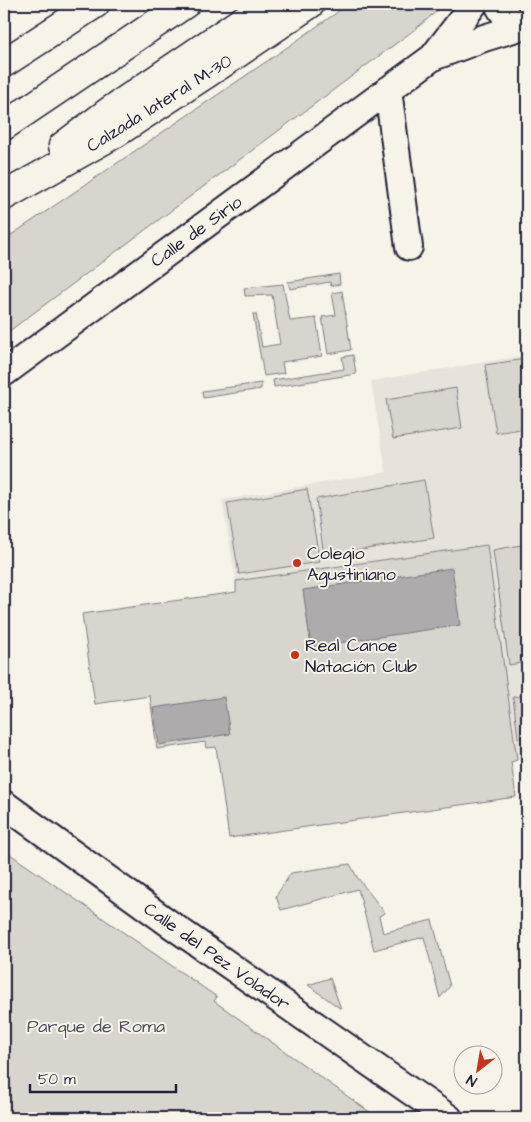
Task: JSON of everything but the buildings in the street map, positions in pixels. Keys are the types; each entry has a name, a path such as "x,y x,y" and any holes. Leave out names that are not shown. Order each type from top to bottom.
{"highway":[{"path":"4,63 95,4"},
{"path":"4,126 185,4"},
{"path":"4,191 110,110 267,4"},
{"name":"Calzada lateral M-30","path":"4,196 116,132 310,4"}],"street":[{"name":"Calle de Sirio","path":"433,57 474,4"},
{"name":"Calle de Sirio","path":"498,4 508,18 525,26"},
{"name":"Calle de Sirio","path":"4,372 433,57 484,38 525,26"},
{"path":"388,90 409,247"},
{"name":"Calle del Pez Volador","path":"4,804 439,1114"}],"shaded area":[{"name":"Colegio Agustiniano","path":"527,355 527,759 517,760 487,545 236,581 222,500 386,472 371,381"},
{"path":"452,568 460,625 311,647 303,590"},
{"path":"224,697 230,734 159,745 153,708"}],"green space":[{"path":"349,4 445,4 418,27 4,335 4,240"},
{"path":"339,274 340,284 331,286 330,282 290,289 288,282"},
{"path":"283,284 290,321 316,318 322,356 282,362 284,373 264,376 253,314 256,314 262,347 280,344 272,295 245,296 244,288"},
{"path":"342,291 351,350 328,354 322,317 336,315 332,293"},
{"path":"353,355 356,374 274,387 273,380 344,369 342,357"},
{"path":"526,359 527,428 496,433 485,365"},
{"path":"261,383 261,389 203,398 202,391"},
{"path":"456,388 462,428 393,439 386,400"},
{"path":"424,480 434,538 324,556 316,499"},
{"path":"307,489 320,562 239,574 227,503"},
{"path":"527,544 527,662 509,665 493,550"},
{"name":"Real Canoe Natación Club","path":"487,545 517,760 511,762 516,797 229,838 216,747 206,748 205,742 157,749 150,696 95,704 82,614 236,592 236,581"},
{"path":"527,695 527,736 518,738 513,697"},
{"name":"Parque de Roma","path":"4,850 217,997 214,1001 378,1118 4,1118"},
{"path":"350,864 357,877 385,913 379,916 383,933 432,920 450,986 440,998 424,937 374,950 358,889 281,910 276,896 291,873"},
{"path":"330,978 341,1009 308,985"}],"place":[{"name":"Colegio Agustiniano","path":"297,563"},
{"name":"Real Canoe Natación Club","path":"295,655"}]}
